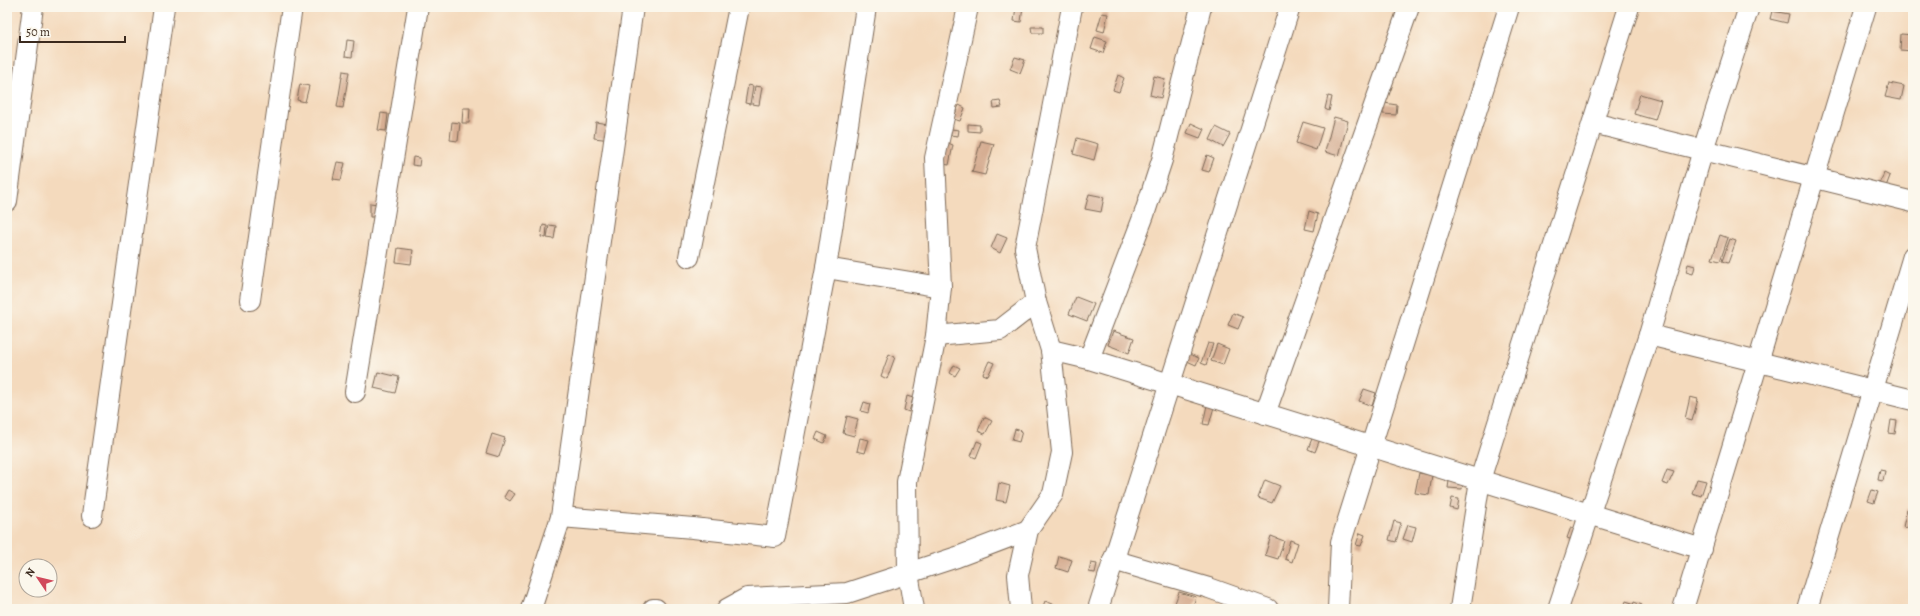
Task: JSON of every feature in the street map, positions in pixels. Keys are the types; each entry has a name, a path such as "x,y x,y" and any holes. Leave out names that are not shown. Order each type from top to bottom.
{"street":[{"path":"7,202 33,7"},
{"path":"92,516 164,7"},
{"path":"250,300 292,7"},
{"path":"355,392 418,7"},
{"path":"532,609 561,517 633,7"},
{"path":"690,258 739,7"},
{"path":"561,517 693,528 775,537 826,268 866,7"},
{"path":"914,609 908,573 907,482 936,336 940,287 935,158 968,7"},
{"path":"1021,609 1018,575 1028,530 1053,494 1062,452 1051,350 1036,302 1025,248 1072,7"},
{"path":"1089,359 1144,215 1155,180 1201,7"},
{"path":"1098,609 1290,7"},
{"path":"1265,414 1409,7"},
{"path":"1338,609 1341,542 1509,7"},
{"path":"1460,609 1480,480 1629,7"},
{"path":"1558,609 1649,335 1703,150 1749,7"},
{"path":"1684,609 1866,7"},
{"path":"1593,123 1913,202"},
{"path":"1807,609 1913,256"},
{"path":"826,268 940,287"},
{"path":"936,336 1000,330 1036,302"},
{"path":"1649,335 1913,400"},
{"path":"1051,350 1089,359 1702,549"},
{"path":"727,609 747,598 847,593 957,557 1028,530"},
{"path":"1113,560 1209,588 1268,609"}],"building":[{"path":"1016,7 1023,7 1021,22 1014,21"},
{"path":"1772,11 1789,14 1787,23 1770,19"},
{"path":"1102,13 1108,14 1104,32 1097,30"},
{"path":"1031,27 1043,27 1043,33 1032,33"},
{"path":"1901,34 1913,35 1913,51 1900,50"},
{"path":"1095,37 1107,41 1103,53 1091,49"},
{"path":"347,40 354,41 352,57 345,56"},
{"path":"1015,57 1025,60 1020,73 1010,69"},
{"path":"343,71 349,72 343,108 337,107"},
{"path":"1118,75 1124,78 1119,92 1113,90"},
{"path":"1154,76 1165,79 1161,98 1150,95"},
{"path":"1889,83 1904,86 1901,100 1885,97"},
{"path":"300,84 309,86 305,102 297,100"},
{"path":"748,85 753,86 750,104 745,103"},
{"path":"755,86 762,87 759,105 752,104"},
{"path":"1640,94 1661,100 1655,120 1634,114"},
{"path":"1328,96 1332,97 1329,111 1325,109"},
{"path":"1000,101 1002,107 994,108 993,102"},
{"path":"1384,103 1397,105 1396,115 1383,114"},
{"path":"959,105 965,108 960,121 953,119"},
{"path":"463,108 470,108 469,123 462,123"},
{"path":"381,113 388,114 386,131 378,130"},
{"path":"1334,117 1348,121 1339,156 1325,152"},
{"path":"452,122 460,123 458,141 450,140"},
{"path":"596,122 613,125 611,140 594,138"},
{"path":"1303,122 1323,128 1316,150 1296,143"},
{"path":"1191,123 1204,129 1200,138 1187,133"},
{"path":"968,124 980,125 980,132 968,131"},
{"path":"1216,127 1230,134 1223,147 1210,140"},
{"path":"951,129 959,130 958,136 950,135"},
{"path":"1077,138 1098,144 1094,160 1073,154"},
{"path":"981,141 994,144 985,175 972,172"},
{"path":"948,143 953,145 949,165 943,164"},
{"path":"1207,155 1214,158 1209,172 1202,170"},
{"path":"413,157 420,158 419,166 412,165"},
{"path":"337,162 345,163 341,180 333,179"},
{"path":"1884,173 1890,176 1885,189 1879,187"},
{"path":"1089,194 1104,197 1101,212 1085,209"},
{"path":"370,203 378,204 377,217 370,217"},
{"path":"1309,211 1318,214 1314,231 1305,229"},
{"path":"543,225 547,226 546,238 541,237"},
{"path":"549,225 556,226 554,239 547,238"},
{"path":"997,234 1007,238 1000,253 991,248"},
{"path":"1720,235 1728,238 1720,261 1712,259"},
{"path":"1730,239 1736,241 1728,263 1722,261"},
{"path":"398,248 413,250 411,264 396,262"},
{"path":"1688,264 1695,266 1693,274 1686,272"},
{"path":"1076,297 1094,304 1087,321 1069,314"},
{"path":"1233,313 1243,317 1238,329 1228,325"},
{"path":"1113,331 1134,338 1129,353 1108,345"},
{"path":"1208,343 1213,344 1206,365 1201,363"},
{"path":"1217,344 1229,349 1223,365 1211,361"},
{"path":"889,354 895,357 887,379 881,376"},
{"path":"1189,354 1199,358 1196,365 1187,361"},
{"path":"989,361 994,363 988,376 983,374"},
{"path":"954,365 960,368 955,376 950,373"},
{"path":"378,372 399,377 395,393 374,388"},
{"path":"1364,389 1376,393 1372,406 1359,401"},
{"path":"907,396 913,398 909,412 904,410"},
{"path":"1690,397 1698,399 1692,421 1685,419"},
{"path":"864,402 870,404 868,413 861,411"},
{"path":"1207,405 1214,407 1209,425 1203,424"},
{"path":"847,416 858,419 854,436 843,433"},
{"path":"984,417 992,421 985,434 978,431"},
{"path":"1891,420 1897,421 1895,434 1889,433"},
{"path":"1015,429 1022,431 1019,442 1012,440"},
{"path":"818,432 827,436 824,443 815,439"},
{"path":"492,434 505,438 499,457 486,453"},
{"path":"1313,436 1320,439 1315,452 1308,449"},
{"path":"860,438 869,440 865,453 857,451"},
{"path":"977,441 982,443 976,458 971,456"},
{"path":"1667,470 1674,472 1668,485 1662,483"},
{"path":"1880,470 1885,471 1883,481 1878,480"},
{"path":"1419,473 1432,475 1429,495 1415,493"},
{"path":"1697,479 1706,481 1701,496 1692,493"},
{"path":"1265,480 1280,486 1272,503 1258,498"},
{"path":"1449,481 1463,483 1462,489 1448,488"},
{"path":"999,483 1010,486 1006,502 996,500"},
{"path":"508,490 515,494 510,501 504,497"},
{"path":"1872,490 1878,492 1874,503 1868,501"},
{"path":"1452,498 1459,499 1457,510 1450,508"},
{"path":"1907,509 1912,510 1907,528 1903,527"},
{"path":"1394,521 1401,523 1396,542 1389,540"},
{"path":"1408,525 1416,527 1412,542 1403,539"},
{"path":"1571,527 1577,529 1572,540 1567,538"},
{"path":"1360,533 1365,535 1361,546 1356,545"},
{"path":"1271,536 1284,541 1278,559 1265,555"},
{"path":"1290,540 1298,543 1292,562 1285,559"},
{"path":"1059,556 1072,560 1068,572 1056,568"},
{"path":"1091,563 1097,564 1095,573 1089,572"},
{"path":"1179,592 1196,597 1192,609 1174,606"},
{"path":"1045,601 1058,606 1056,609 1042,609"},
{"path":"1626,601 1632,603 1630,609 1623,609"},
{"path":"1634,602 1642,605 1640,609 1632,609"}]}
